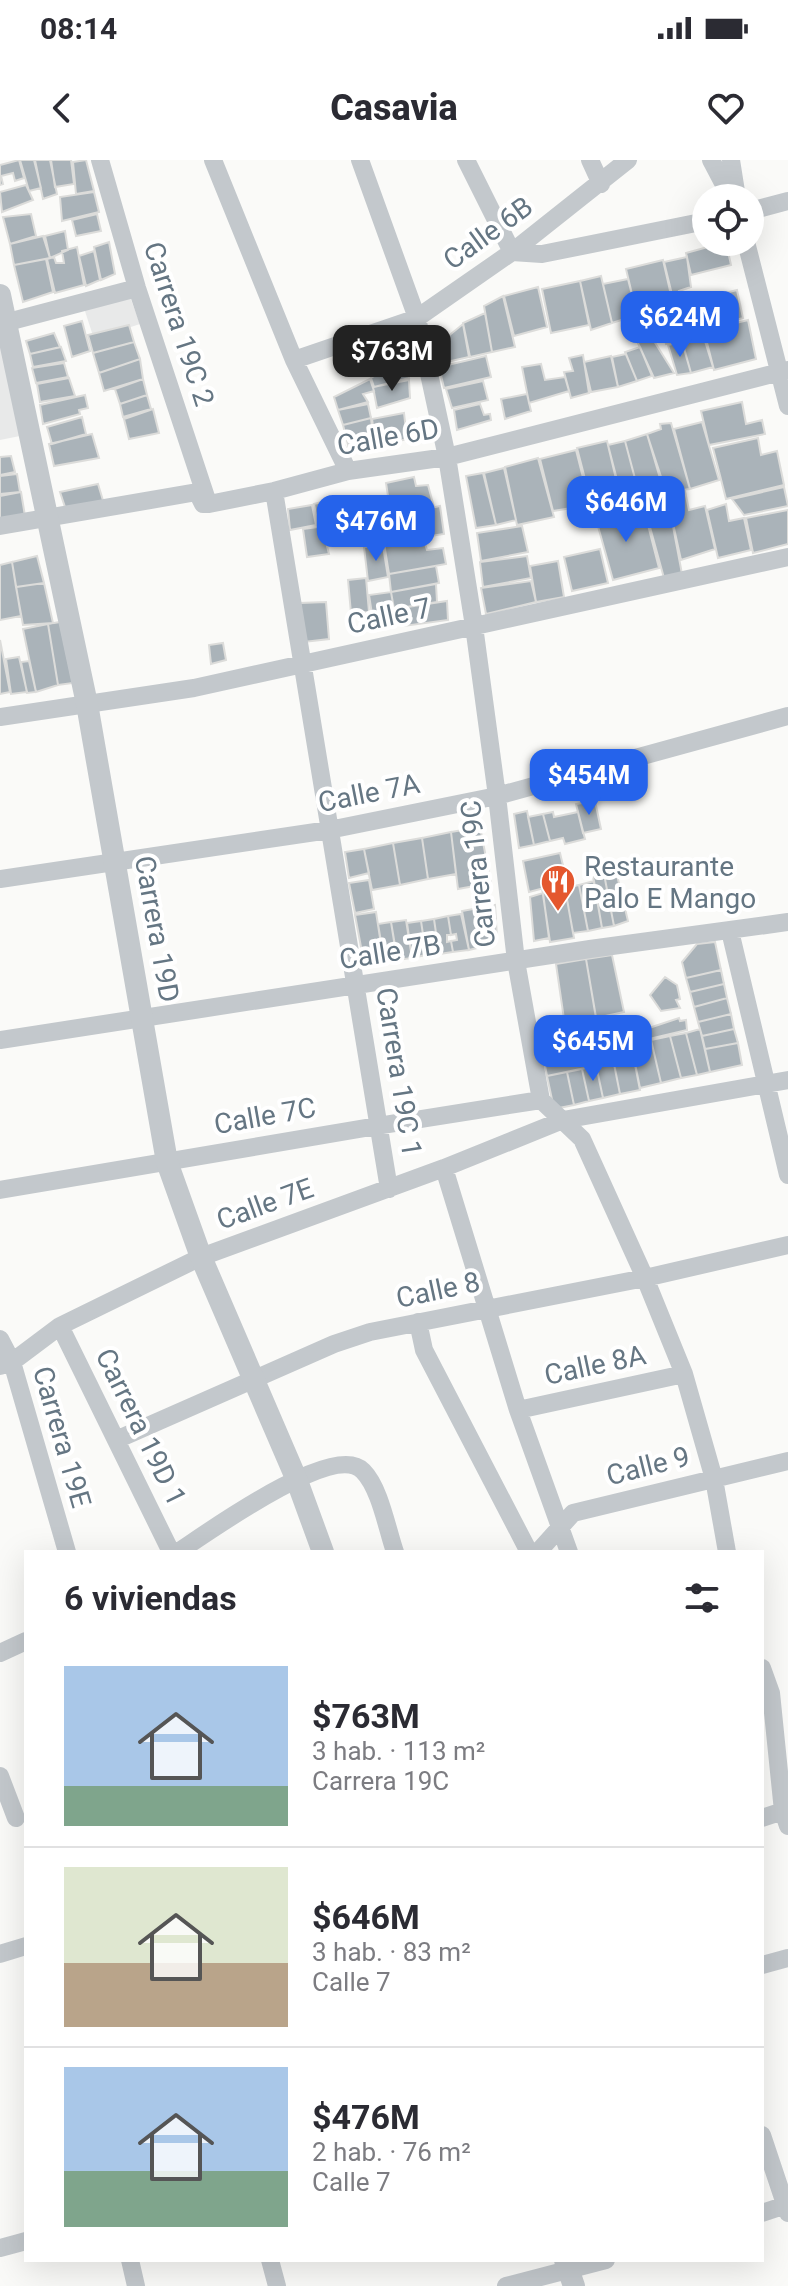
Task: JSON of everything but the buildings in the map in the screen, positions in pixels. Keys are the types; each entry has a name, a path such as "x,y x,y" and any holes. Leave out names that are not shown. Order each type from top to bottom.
{"street":[{"name":"Carrera 19C 2","path":"100,160 137,288 209,504"},
{"path":"213,160 294,360 348,471"},
{"name":"Carrera 19C","path":"360,160 417,318 447,457 474,626 516,961 541,1100"},
{"path":"466,160 512,252 542,254 692,224"},
{"path":"590,160 601,184"},
{"name":"Calle 6B","path":"294,360 417,318 512,252 628,160"},
{"path":"711,160 726,184"},
{"path":"731,160 733,184"},
{"path":"764,207 788,201"},
{"path":"750,256 784,371 788,406"},
{"path":"3,323 137,288"},
{"name":"Carrera 19D","path":"0,295 3,323 87,704 167,1162 201,1257 296,1478 322,1550"},
{"name":"Calle 6D","path":"0,526 197,492 203,504 209,504 348,471 447,457 784,371"},
{"name":"Carrera 19C 1","path":"274,491 389,1189"},
{"name":"Calle 7","path":"0,717 194,688 788,557"},
{"name":"Calle 7A","path":"0,879 329,830 497,796 788,716"},
{"name":"Calle 7B","path":"0,1040 788,922"},
{"path":"730,931 788,1175"},
{"path":"563,1120 788,1080"},
{"path":"541,1100 582,1139 645,1278 684,1374 714,1479 727,1550"},
{"name":"Calle 7C","path":"0,1190 541,1100"},
{"name":"Calle 7E","path":"6,1364 60,1326 201,1257 389,1189 563,1120"},
{"name":"Carrera 19C 1","path":"444,1168 518,1410 568,1550"},
{"name":"Calle 8","path":"116,1440 334,1344 370,1332 645,1278 788,1245"},
{"path":"418,1322 424,1350 528,1550"},
{"name":"Carrera 19D 1","path":"60,1326 170,1550"},
{"name":"Carrera 19E","path":"0,1339 66,1550"},
{"name":"Calle 8A","path":"518,1410 684,1374"},
{"name":"Calle 9","path":"540,1550 573,1513 788,1461"},
{"path":"181,1550 296,1478 347,1464 362,1469 374,1488 394,1550"},
{"path":"0,1653 24,1642"},
{"path":"764,1672 774,1693 786,1819 764,1818"},
{"path":"0,1776 14,1819"},
{"path":"0,1954 24,1947"},
{"path":"764,1964 788,1958"},
{"path":"764,2141 787,2209 764,2213"},
{"path":"0,2248 24,2242"},
{"path":"130,2262 136,2286"},
{"path":"271,2262 277,2286"},
{"path":"506,2286 600,2262"}],"shaded area":[{"path":"130,297 140,324 94,339 84,308"},
{"path":"0,344 20,436 0,440"}],"place":[{"name":"Restaurante Palo E Mango","path":"558,913"}]}
